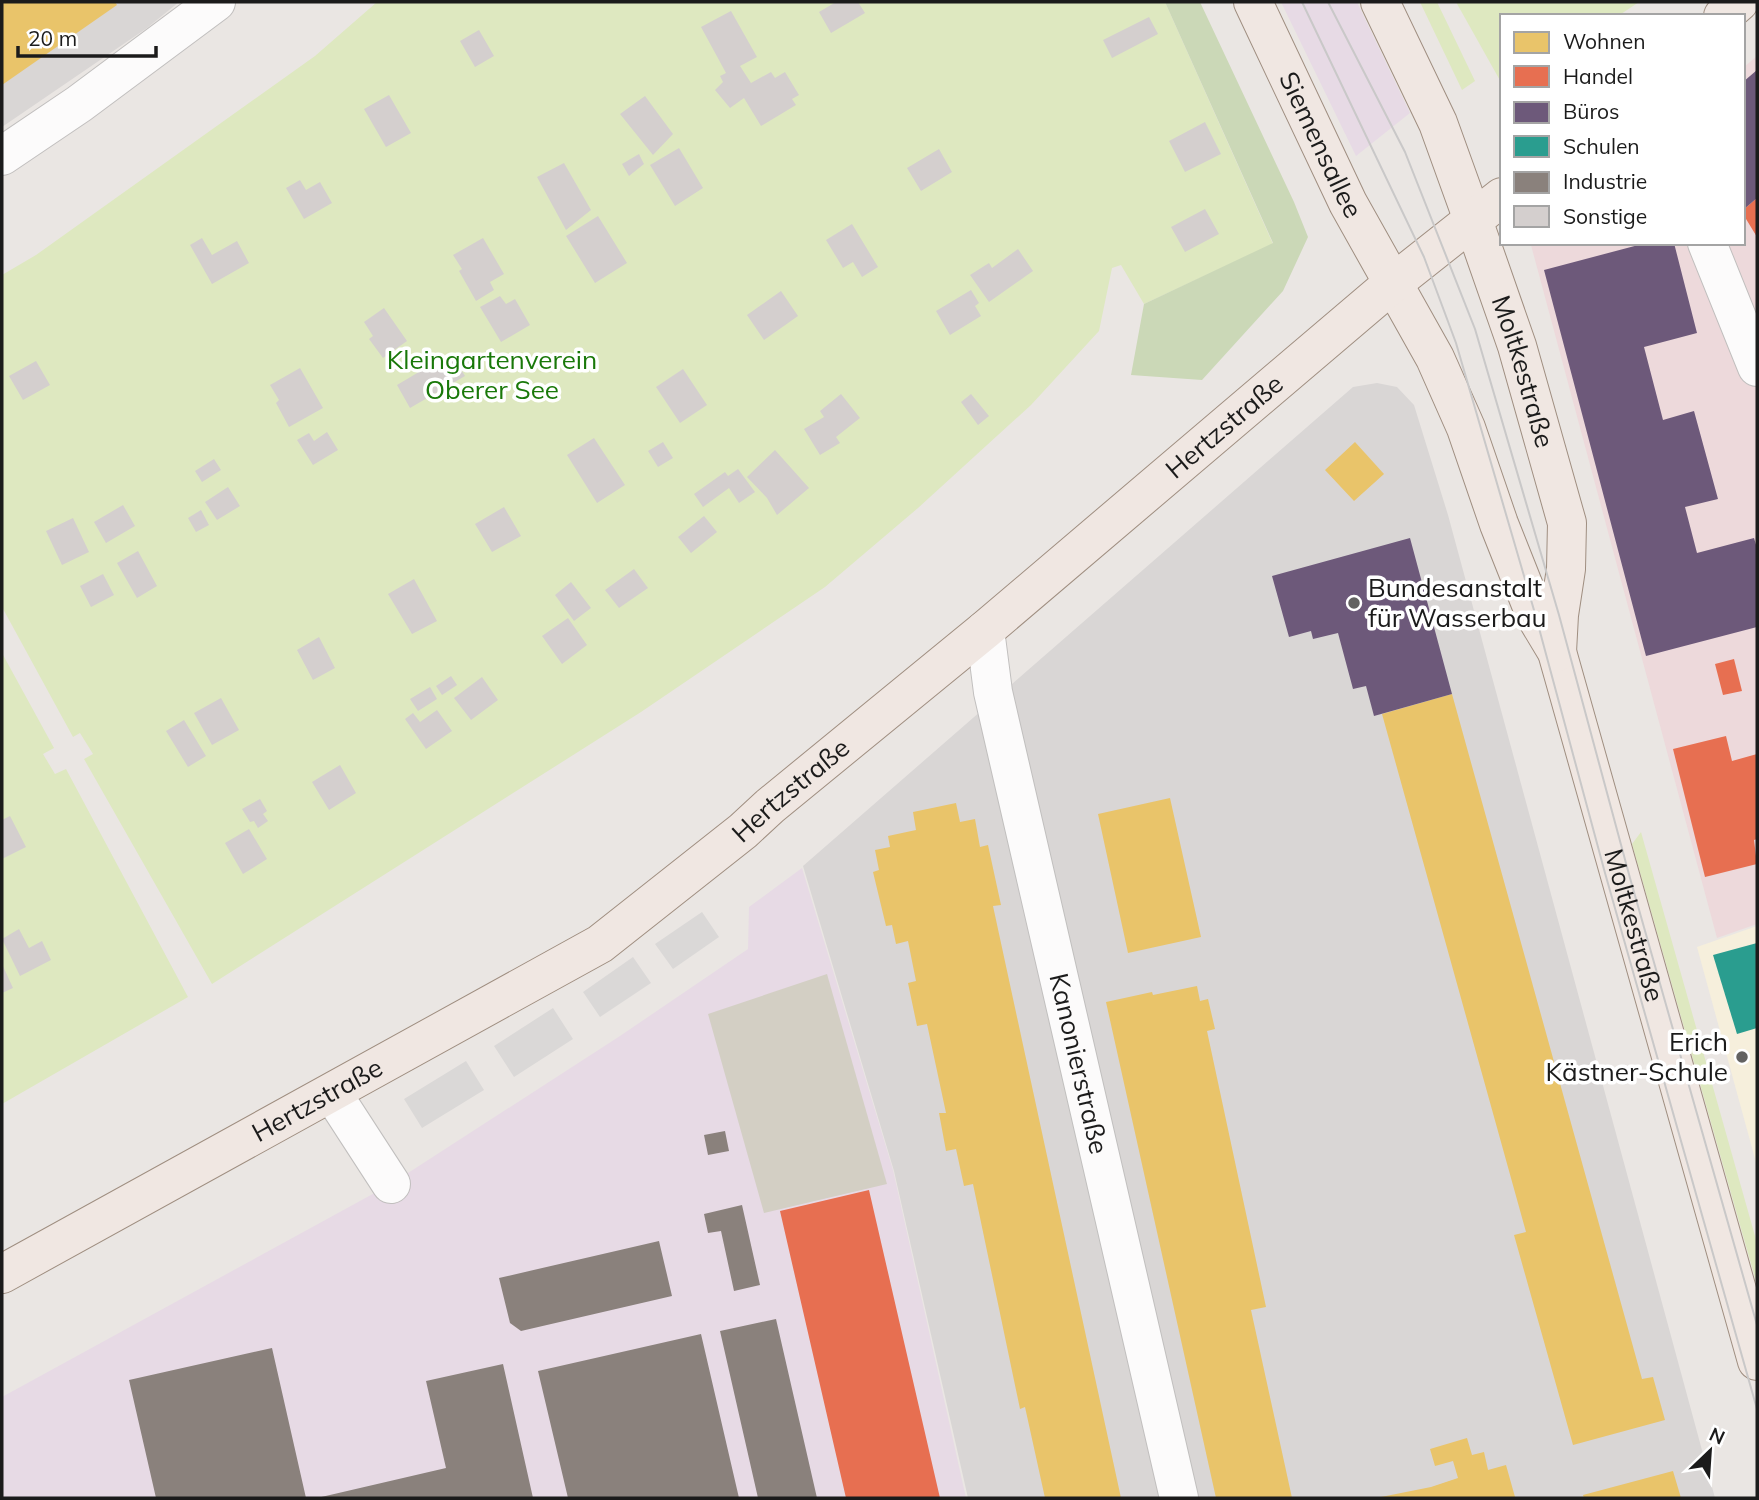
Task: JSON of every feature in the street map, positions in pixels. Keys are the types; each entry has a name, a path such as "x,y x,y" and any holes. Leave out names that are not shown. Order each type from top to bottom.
{"main road":[{"name":"Siemensallee","path":"1253,2 1348,203 1392,284"},
{"path":"1380,2 1438,123 1487,209"},
{"path":"1725,14 1740,2"},
{"name":"Hertzstraße","path":"2,1274 600,944 743,831 774,802 985,630 1392,284 1487,209"},
{"name":"Moltkestraße","path":"1487,209 1517,346 1567,523 1566,569 1557,652"},
{"name":"Moltkestraße","path":"1392,284 1435,358 1466,428 1499,524 1536,617 1557,652 1757,1361"}],"street":[{"path":"2,156 79,104 216,2"},
{"path":"1708,245 1757,367"},
{"name":"Kanonierstraße","path":"985,630 993,692 1179,1498"},
{"path":"332,1093 391,1184"}],"shaded area":[{"path":"2,2 179,2 147,28 2,127"},
{"path":"1281,2 1357,2 1410,113 1356,156"},
{"path":"1757,56 1757,924 1717,938 1531,245 1745,245 1745,66"},
{"path":"1377,383 1397,387 1414,405 1448,515 1715,1498 968,1498 894,1171 803,866 1353,387"},
{"path":"802,868 893,1170 966,1498 2,1498 2,1397 391,1184 620,1036 748,949 749,907"},
{"path":"702,912 719,937 673,969 655,944"},
{"name":"Erich Kästner-Schule","path":"1757,926 1757,1166 1697,947"},
{"path":"633,957 651,983 600,1017 583,992"},
{"path":"827,974 887,1184 764,1213 708,1014"},
{"path":"553,1008 573,1039 514,1077 494,1046"},
{"path":"466,1061 484,1090 422,1128 404,1099"}],"green space":[{"name":"Kleingartenverein Oberer See","path":"377,2 1165,2 1273,244 1144,304 1121,265 1112,268 1099,331 1031,405 918,508 825,587 641,712 212,984 84,759 93,754 80,733 73,737 2,607 2,275 36,255 315,56"},
{"path":"1165,2 1200,2 1308,237 1283,291 1202,380 1131,375 1144,304 1273,243"},
{"path":"1420,2 1437,2 1475,81 1462,90"},
{"path":"1456,2 1639,2 1621,14 1500,14 1500,80"},
{"path":"2,653 54,748 43,754 55,774 66,769 188,997 2,1104"},
{"path":"1641,832 1757,1243 1757,1285 1632,844"}],"building: Wohnen":[{"path":"2,2 115,2 117,5 2,85"},
{"path":"1355,442 1384,474 1354,501 1325,470"},
{"path":"1452,694 1642,1379 1653,1377 1665,1420 1573,1445 1514,1235 1526,1232 1382,714"},
{"path":"1170,798 1201,937 1128,953 1098,814"},
{"path":"956,803 960,822 975,819 980,847 988,845 1001,905 993,906 1121,1498 1045,1498 1025,1407 1020,1409 973,1184 964,1186 956,1149 946,1151 939,1113 946,1113 927,1024 917,1026 908,983 916,981 908,941 896,944 892,925 886,926 873,872 879,870 875,850 890,847 888,836 916,830 913,812"},
{"path":"1197,986 1200,1001 1208,999 1215,1029 1207,1031 1266,1307 1251,1310 1292,1498 1216,1498 1106,1002"},
{"path":"1467,1438 1472,1455 1484,1452 1488,1470 1506,1465 1515,1497 1376,1498 1431,1487 1458,1478 1453,1461 1435,1466 1430,1449"},
{"path":"1673,1471 1681,1498 1584,1498 1583,1495"}],"building: Handel":[{"path":"1757,198 1757,237 1745,217 1745,208"},
{"path":"1734,659 1742,691 1723,695 1715,664"},
{"path":"1726,736 1732,761 1757,754 1757,839 1754,840 1757,864 1705,877 1673,749"},
{"path":"869,1190 940,1498 846,1498 780,1211"}],"building: Büros":[{"path":"1757,70 1757,198 1745,208 1745,80"},
{"path":"1638,245 1675,245 1697,333 1644,347 1663,420 1694,411 1718,499 1685,507 1697,553 1754,538 1757,548 1757,627 1646,656 1544,270"},
{"name":"Bundesanstalt für Wasserbau","path":"1410,538 1452,694 1374,716 1366,686 1353,689 1338,633 1313,639 1311,631 1289,637 1272,576"}],"building: Schulen":[{"path":"1757,943 1757,1028 1737,1034 1713,955"}],"building: Industrie":[{"path":"725,1131 729,1151 708,1155 704,1135"},
{"path":"742,1205 760,1285 734,1291 721,1231 708,1233 704,1214"},
{"path":"659,1241 672,1296 521,1331 510,1323 499,1278"},
{"path":"776,1319 817,1498 758,1498 720,1331"},
{"path":"701,1334 739,1498 568,1498 538,1371"},
{"path":"272,1348 306,1498 156,1498 129,1380"},
{"path":"503,1364 533,1498 317,1498 446,1468 426,1381"}],"building: Sonstige":[{"path":"836,2 858,2 865,13 831,33 819,12"},
{"path":"731,11 757,57 740,66 751,83 771,72 775,78 785,72 799,95 792,99 796,105 761,126 744,98 730,108 715,90 723,82 720,76 726,73 701,27"},
{"path":"1149,17 1158,34 1112,58 1103,40"},
{"path":"479,30 494,56 475,67 460,41"},
{"path":"389,95 411,133 386,147 364,109"},
{"path":"645,96 673,134 653,155 620,114"},
{"path":"1205,122 1221,154 1185,172 1169,141"},
{"path":"679,148 703,188 675,206 650,165"},
{"path":"939,149 952,172 921,191 907,168"},
{"path":"639,154 644,164 629,176 622,164"},
{"path":"564,163 591,210 566,230 537,177"},
{"path":"300,180 306,190 320,182 332,203 304,219 286,188"},
{"path":"1205,209 1219,234 1185,252 1171,227"},
{"path":"598,216 627,263 595,283 566,236"},
{"path":"852,224 878,267 862,277 853,262 843,268 826,240"},
{"path":"202,238 212,255 237,241 249,263 212,284 190,245"},
{"path":"483,238 504,274 490,282 494,290 476,301 453,255"},
{"path":"1018,249 1033,271 989,302 970,275 989,263 992,268"},
{"path":"971,290 979,303 975,306 981,316 950,335 936,311"},
{"path":"781,291 798,316 764,340 747,315"},
{"path":"500,296 506,304 515,299 530,325 501,342 480,307"},
{"path":"384,308 407,341 383,358 369,339 373,336 364,322"},
{"path":"451,353 465,376 410,408 397,385"},
{"path":"36,361 50,385 23,400 9,376"},
{"path":"300,368 323,408 289,427 270,385"},
{"path":"683,369 707,405 680,423 656,387"},
{"path":"841,394 860,418 836,437 840,443 820,455 804,429 824,417 820,411"},
{"path":"971,394 989,416 978,425 961,402"},
{"path":"327,432 338,450 313,465 297,440 309,433 314,441"},
{"path":"594,438 625,485 597,503 567,455"},
{"path":"663,442 673,458 658,467 648,451"},
{"path":"775,450 809,488 777,515 767,498 747,477"},
{"path":"214,459 221,470 202,482 195,471"},
{"path":"738,469 755,492 739,503 729,488 703,507 694,494 725,472 728,476"},
{"path":"228,487 240,506 217,520 205,502"},
{"path":"123,505 135,526 106,543 94,522"},
{"path":"504,507 521,536 492,552 475,524"},
{"path":"201,510 209,525 196,532 188,518"},
{"path":"704,516 717,532 691,553 678,537"},
{"path":"73,518 89,552 62,565 46,531"},
{"path":"138,551 157,586 137,598 117,563"},
{"path":"634,569 648,588 619,608 605,590"},
{"path":"103,574 114,595 91,607 80,586"},
{"path":"414,579 437,621 412,634 388,594"},
{"path":"571,582 591,608 574,621 555,595"},
{"path":"568,618 587,645 562,664 542,636"},
{"path":"319,637 335,668 313,680 297,650"},
{"path":"451,676 457,685 442,695 436,686"},
{"path":"482,677 498,700 471,720 454,698"},
{"path":"430,687 437,699 418,711 410,699"},
{"path":"221,698 239,730 212,745 194,713"},
{"path":"437,710 452,731 426,749 405,719 413,713 420,722"},
{"path":"184,720 206,756 188,767 166,731"},
{"path":"340,765 356,793 329,810 312,782"},
{"path":"260,799 267,811 263,814 268,821 258,828 254,821 250,822 242,809"},
{"path":"10,816 26,847 2,859 2,820"},
{"path":"249,829 267,859 243,874 225,843"},
{"path":"19,929 29,948 42,941 51,960 20,976 2,939"},
{"path":"2,964 13,988 2,993"}],"tram line":[{"path":"1302,2 1424,257 1456,343 1536,617 1605,873 1757,1409"},
{"path":"1328,2 1405,152 1475,329 1559,615 1630,878 1757,1325"}],"place":[{"name":"Bundesanstalt für Wasserbau","path":"1354,603"},
{"name":"Erich Kästner-Schule","path":"1742,1057"}]}
